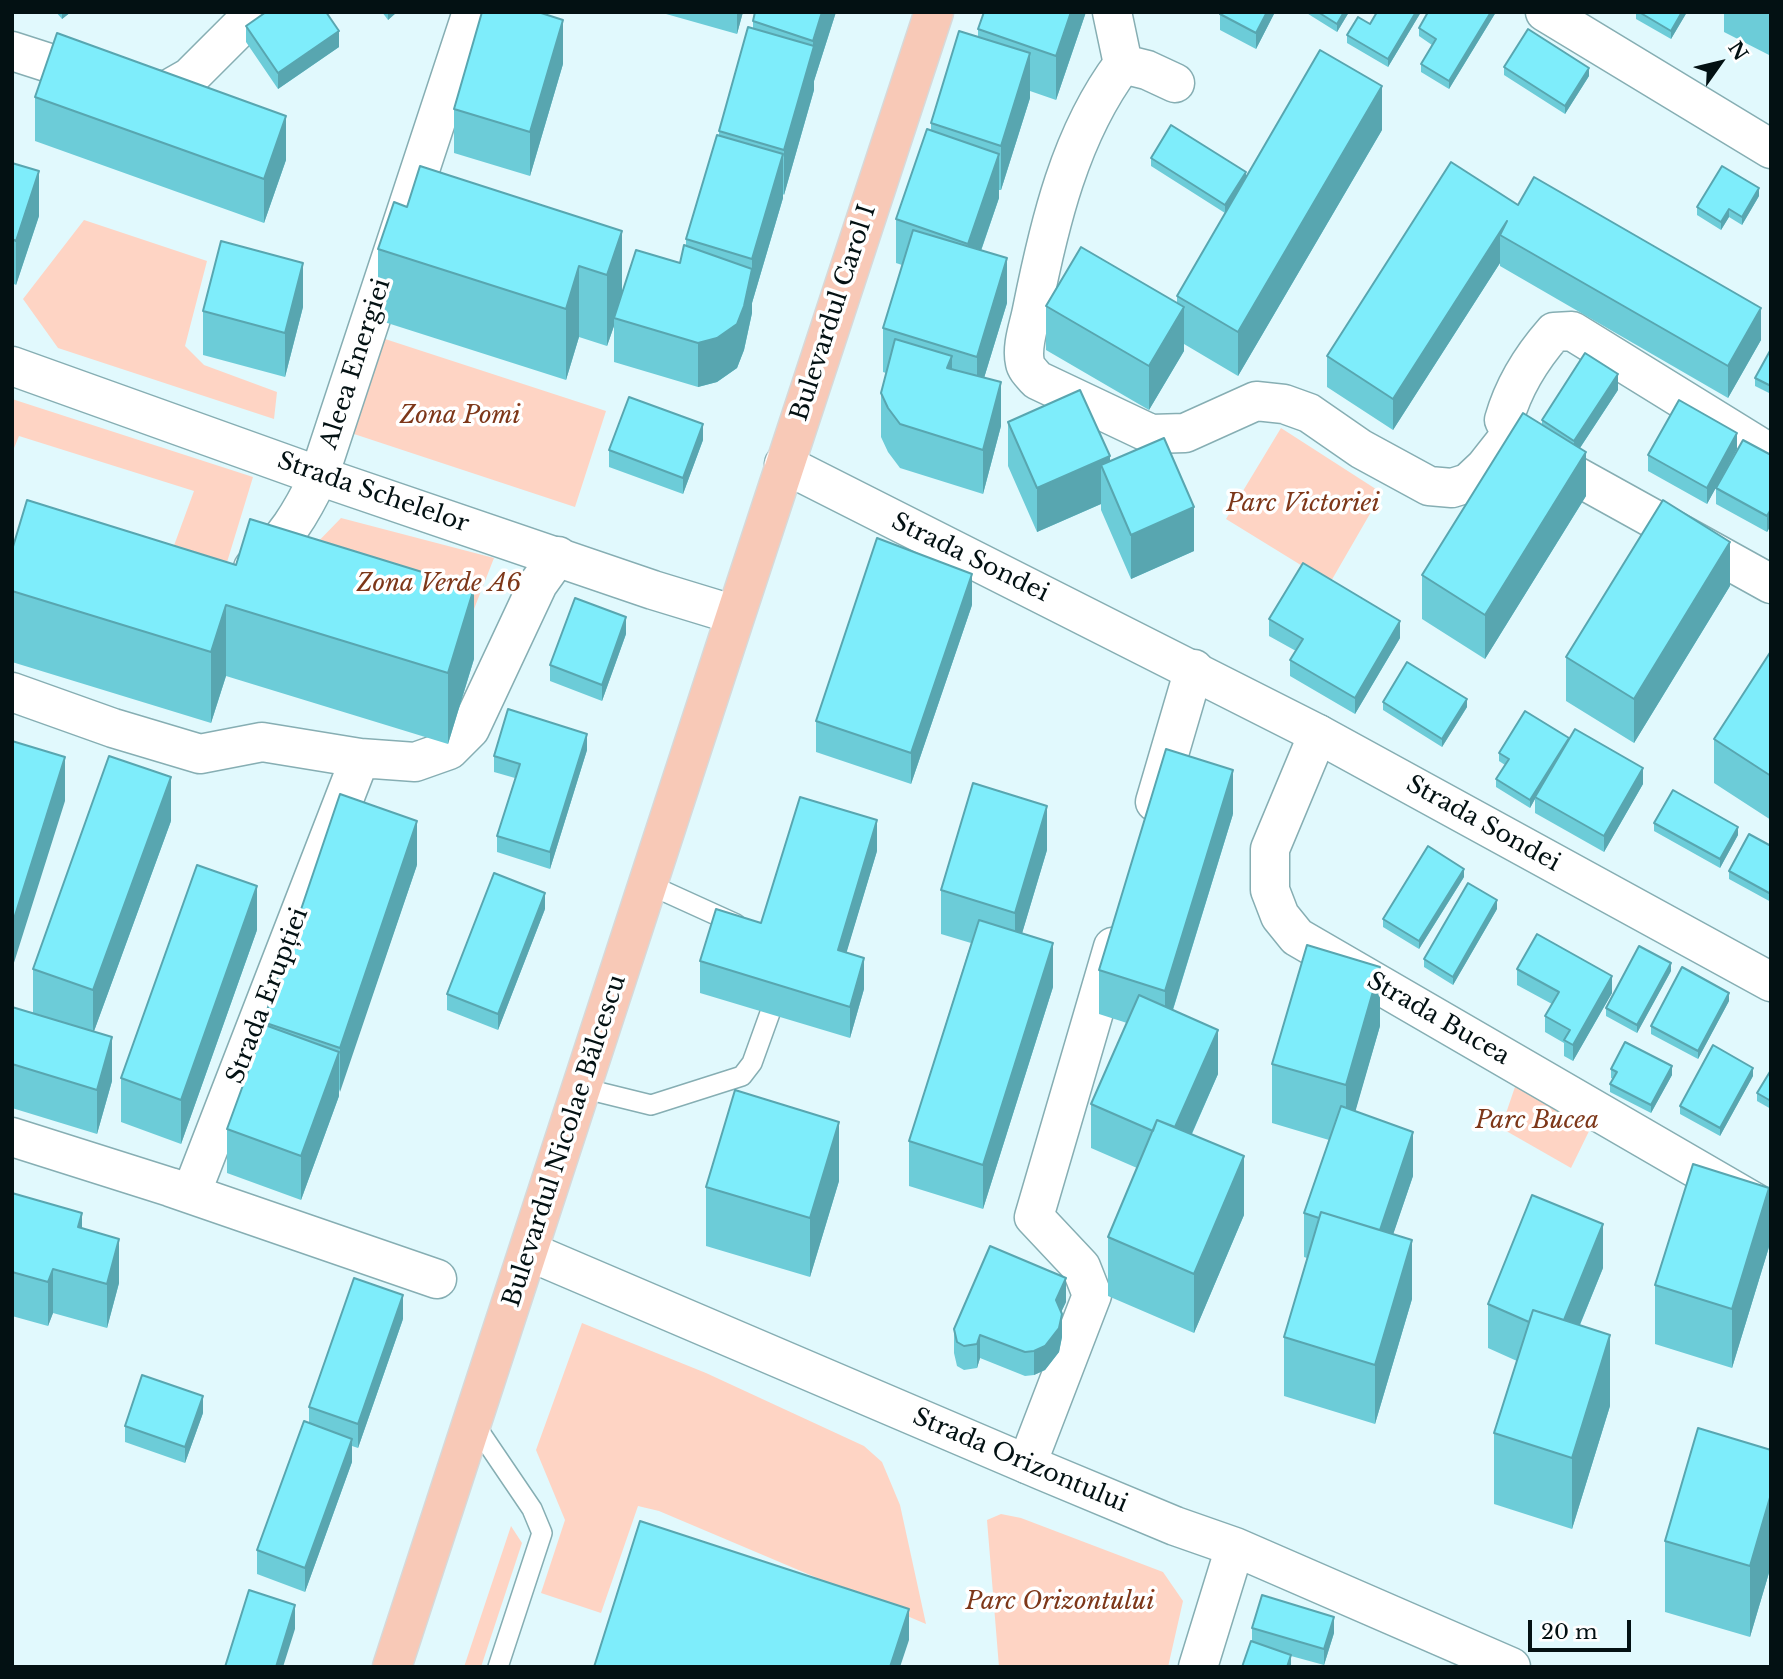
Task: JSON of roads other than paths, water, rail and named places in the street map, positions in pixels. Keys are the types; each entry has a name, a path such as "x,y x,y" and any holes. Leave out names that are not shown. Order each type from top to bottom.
{"main road":[{"name":"Bulevardul Carol I","path":"735,615 934,12"},
{"name":"Bulevardul Nicolae Bălcescu","path":"393,1667 735,615"}],"street":[{"path":"12,51 150,92 169,89 190,78 255,12"},
{"name":"Aleea Energiei","path":"226,586 275,550 302,511 319,476 472,12"},
{"path":"1112,12 1123,64 1103,90 1068,168 1040,271 1024,351 1025,365 1037,380 1151,434 1185,433 1256,401 1284,404 1309,413 1361,449 1429,486 1452,488 1468,483 1485,467 1511,433"},
{"path":"1545,12 1771,149"},
{"path":"1123,64 1147,70 1175,83"},
{"path":"1771,454 1572,331 1554,332 1541,346 1510,399 1504,420 1522,446 1771,584"},
{"name":"Strada Schelelor","path":"12,366 319,476 653,590 735,615"},
{"name":"Strada Sondei","path":"784,464 1318,734 1771,982"},
{"path":"12,692 113,728 200,754 262,742 360,758 415,762 450,750 470,729 538,584 558,556"},
{"path":"1147,830 1194,669"},
{"name":"Strada Bucea","path":"1318,734 1270,849 1270,890 1280,916 1297,937 1771,1212"},
{"name":"Strada Erupției","path":"191,1195 360,758"},
{"path":"1027,1464 1092,1295 1081,1268 1034,1217 1124,910"},
{"path":"12,1137 437,1279"},
{"name":"Strada Orizontului","path":"530,1252 1175,1526 1234,1546 1511,1667"},
{"path":"1198,1667 1234,1546"}],"lane":[{"path":"648,884 754,933"},
{"path":"582,1088 651,1105 742,1076 752,1063 770,1013"},
{"path":"473,1421 532,1509 542,1534 498,1667"}],"park label":[{"name":"Zona Pomi","path":"460,416"},
{"name":"Parc Victoriei","path":"1303,504"},
{"name":"Zona Verde A6","path":"439,584"},
{"name":"Parc Bucea","path":"1537,1121"},
{"name":"Parc Orizontului","path":"1060,1602"}]}
